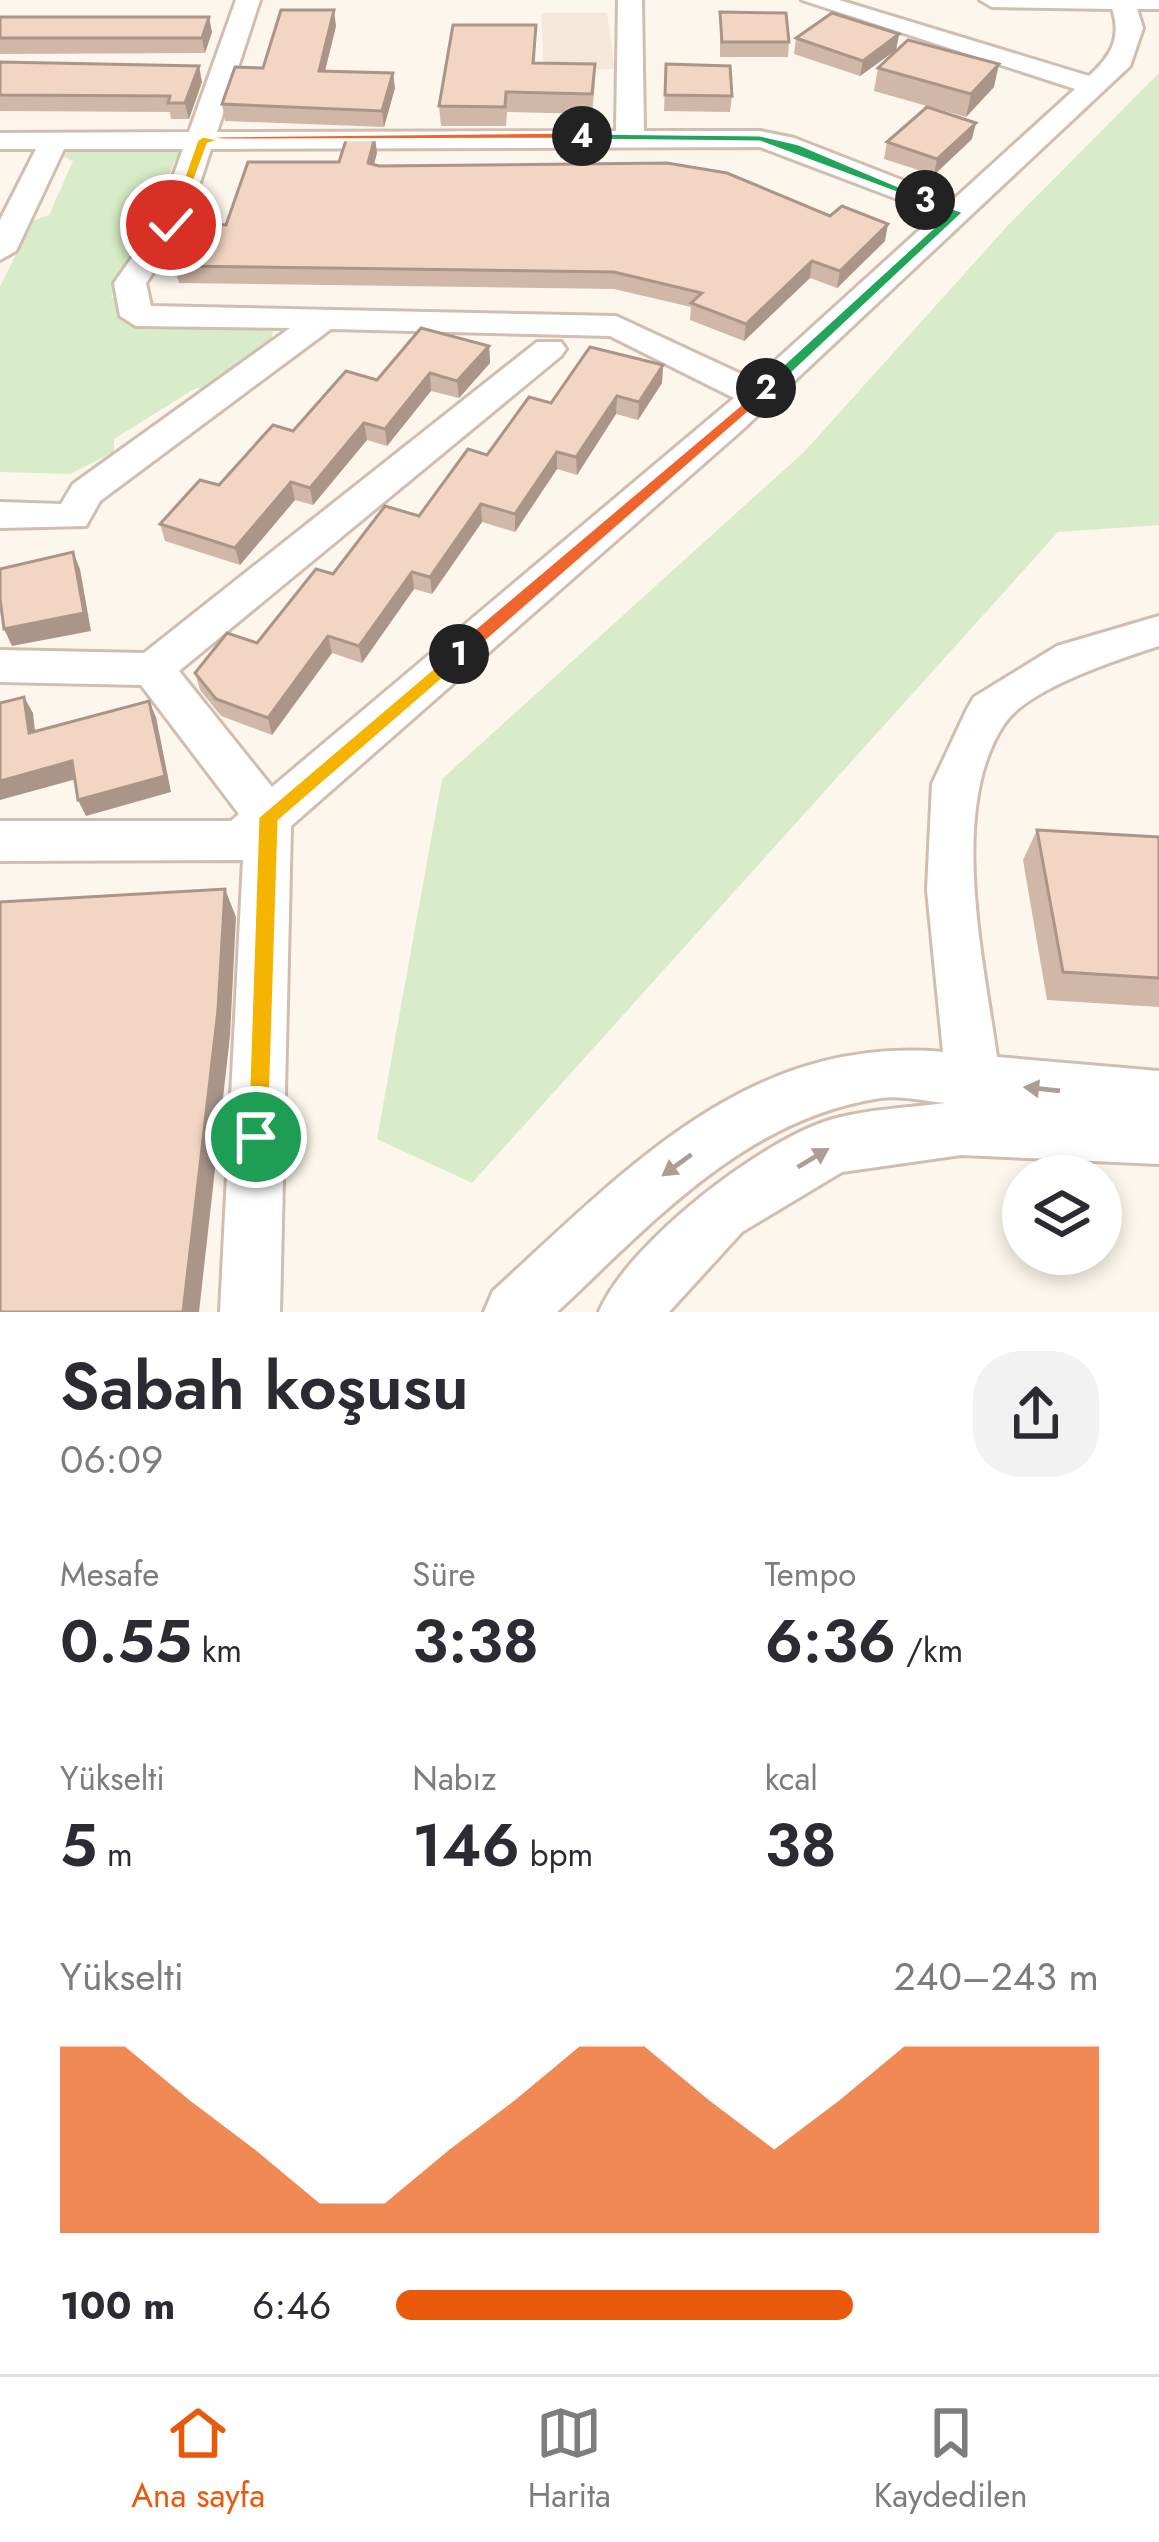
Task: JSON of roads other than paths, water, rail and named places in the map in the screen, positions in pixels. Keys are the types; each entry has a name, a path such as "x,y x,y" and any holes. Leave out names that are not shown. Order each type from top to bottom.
{"street":[{"path":"248,0 213,66 203,140 171,225 130,283 136,316 616,326 758,396"},
{"path":"630,0 630,135"},
{"path":"814,0 1094,86"},
{"path":"992,0 1159,2"},
{"path":"0,841 241,841 758,396 1094,86 1131,63 1131,28 1122,1"},
{"path":"0,141 630,135 760,139 794,146 957,212"},
{"path":"0,251 53,143"},
{"path":"0,515 72,517 86,493 324,319"},
{"path":"0,666 154,669 549,349"},
{"path":"973,1082 951,890 955,784 989,709 1072,657 1159,631"},
{"path":"154,669 268,817 255,1307"},
{"path":"514,1312 656,1180 757,1108 883,1072 1159,1097"},
{"path":"628,1312 722,1212 834,1145 961,1128 1159,1137"}]}
